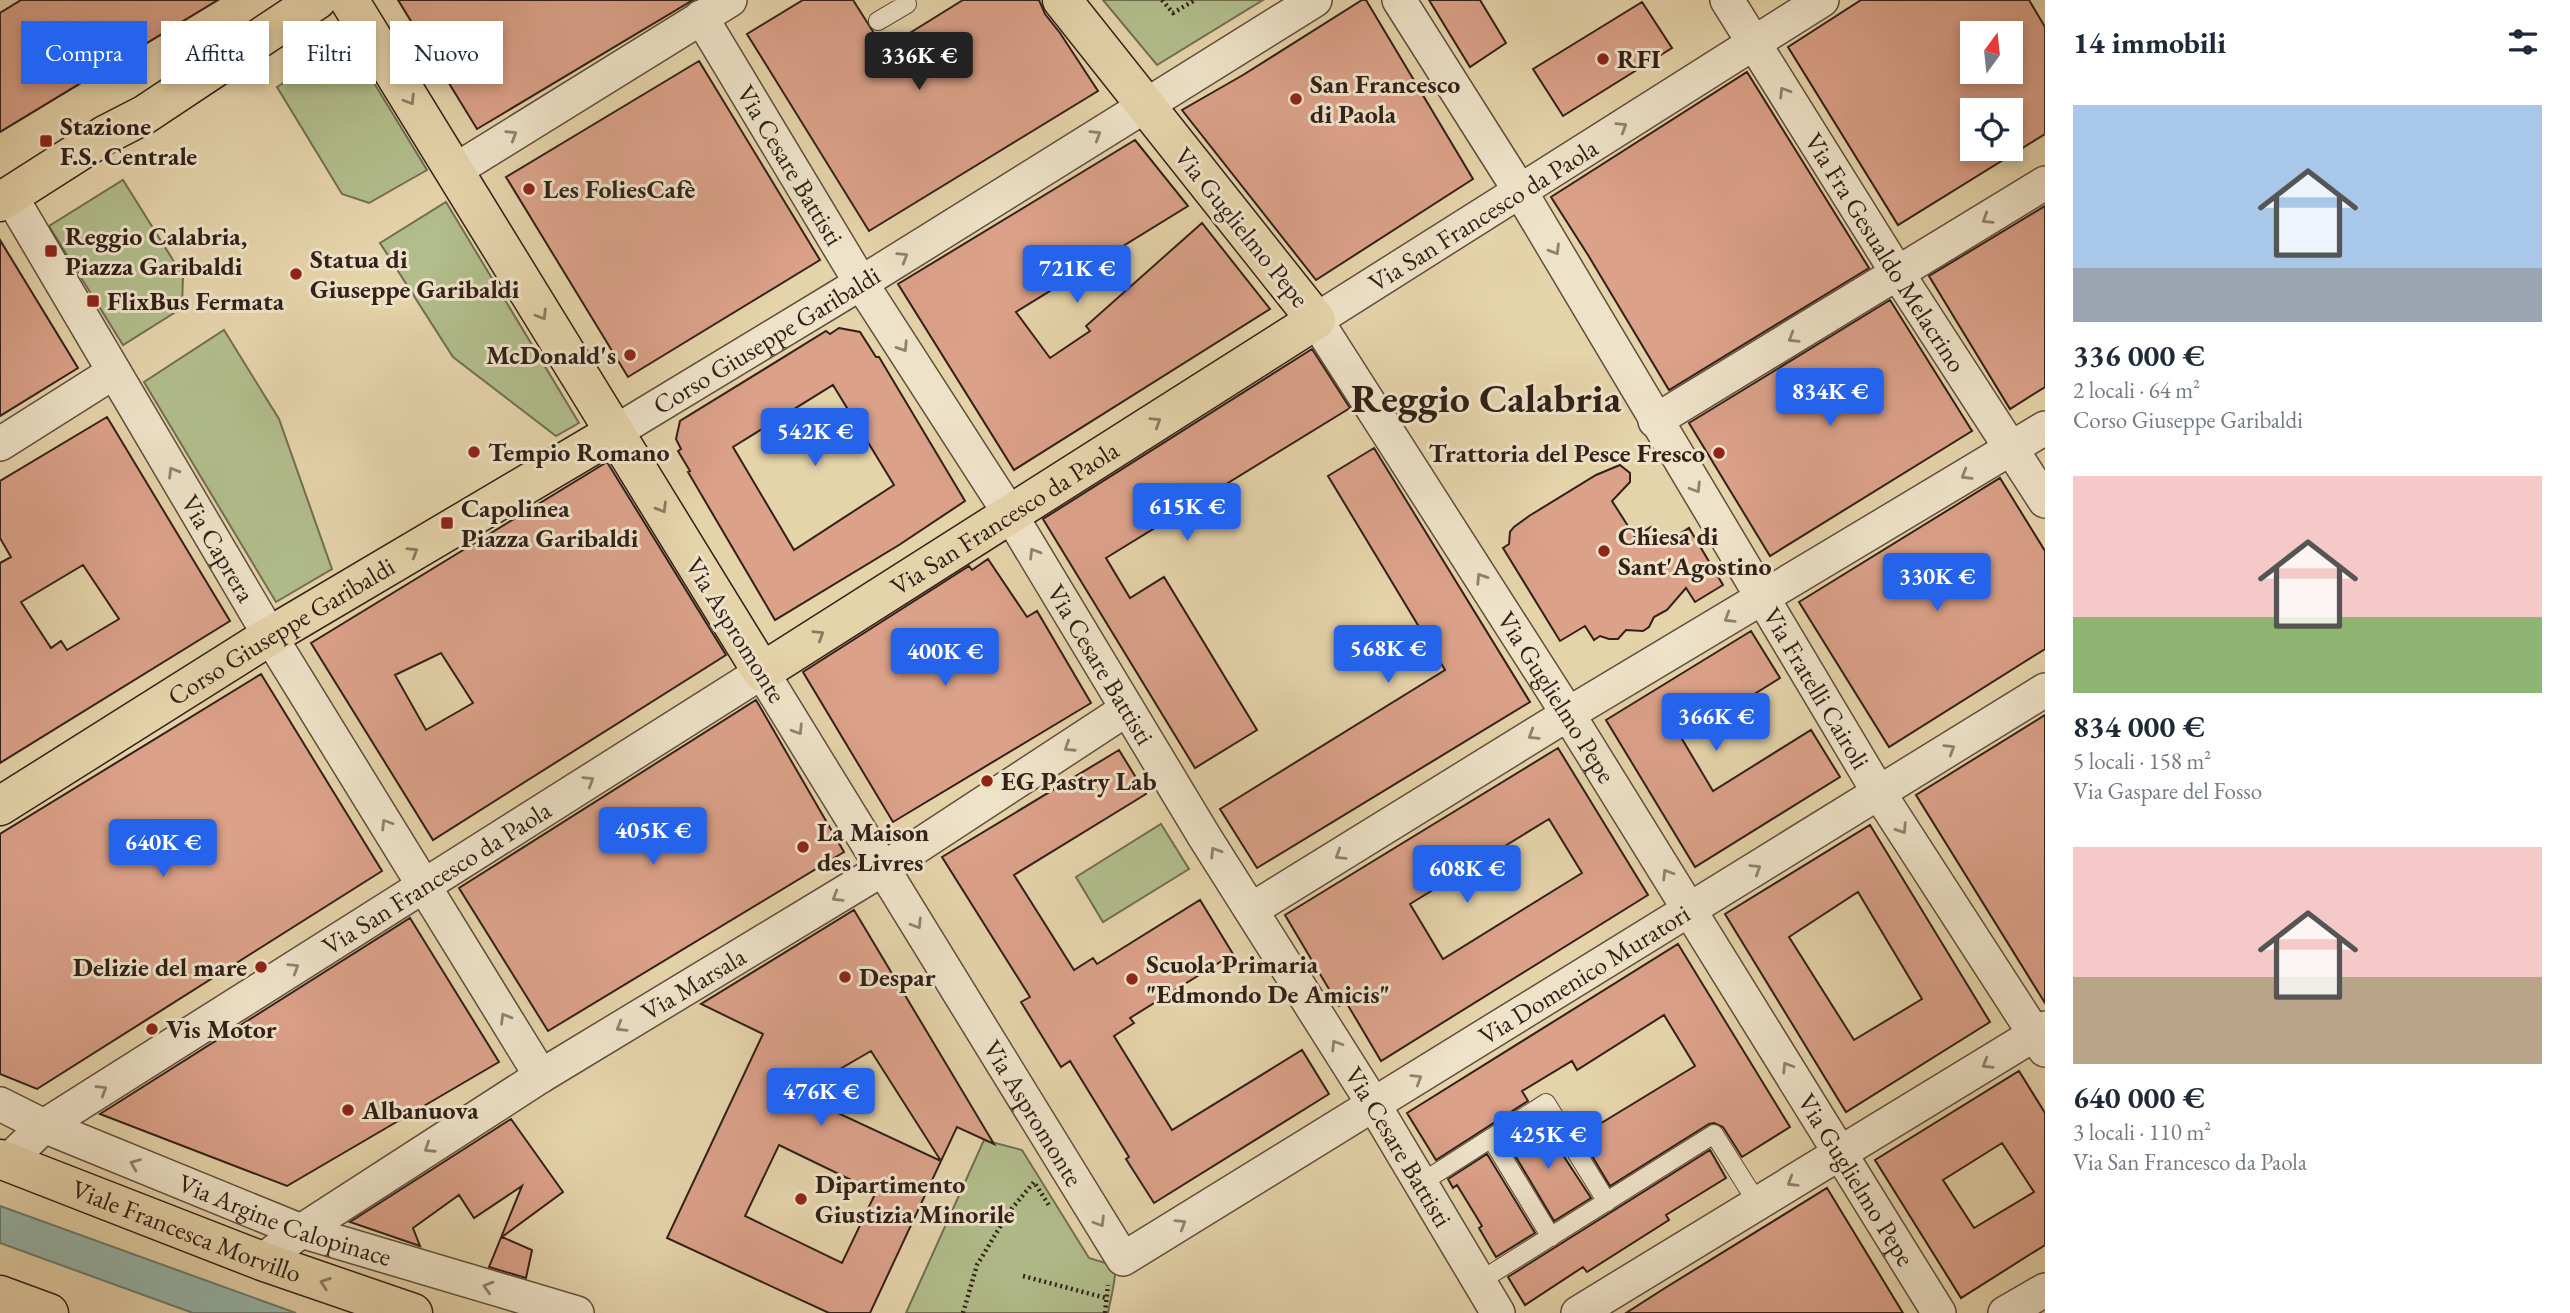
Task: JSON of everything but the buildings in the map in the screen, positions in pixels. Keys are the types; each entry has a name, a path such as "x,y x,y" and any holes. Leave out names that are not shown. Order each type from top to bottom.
{"main road":[{"path":"5,199 105,135 144,115 317,0"},
{"name":"Via Aspromonte","path":"349,0 762,672"},
{"name":"Via Guglielmo Pepe","path":"1062,0 1316,320"},
{"name":"Via San Francesco da Paola","path":"762,672 1316,320"},
{"name":"Corso Giuseppe Garibaldi","path":"0,806 270,636 615,432"},
{"name":"Viale Francesca Morvillo","path":"4,1160 262,1261 413,1313"},
{"path":"0,1294 49,1313"}],"street":[{"path":"454,171 730,0"},
{"name":"Corso Giuseppe Garibaldi","path":"615,432 861,283 1144,104 1315,0"},
{"name":"Via Fratelli Cairoli","path":"1399,0 1520,191 1879,793 2042,1038"},
{"name":"Via Fra Gesualdo Melacrino","path":"1727,0 2045,501"},
{"name":"Via San Francesco da Paola","path":"1316,320 1822,0"},
{"name":"Via Cesare Battisti","path":"701,18 861,283 1010,514 1126,709 1374,1105 1498,1313"},
{"path":"1655,421 2045,183"},
{"name":"Via Caprera","path":"5,199 114,372 270,636 541,1076"},
{"name":"Via Guglielmo Pepe","path":"1316,320 1568,714 1938,1313"},
{"path":"0,444 114,372"},
{"path":"1251,910 1568,714 2045,428"},
{"name":"Via San Francesco da Paola","path":"4,1160 44,1126 762,672"},
{"name":"Via Aspromonte","path":"762,672 1123,1259"},
{"name":"Via Domenico Muratori","path":"1123,1259 2045,690"},
{"name":"Via Marsala","path":"262,1261 301,1231 541,1076 883,869 1126,709"},
{"path":"1578,1313 1840,1153 2042,1038"},
{"name":"Via Argine Calopinace","path":"0,1104 44,1126 301,1231 577,1313"},
{"path":"2006,1313 2045,1290"}],"lane":[{"path":"878,21 907,4 904,0"},
{"path":"1421,1184 1546,1103 1606,1202"},
{"path":"1480,1281 1714,1134 1758,1204"},
{"path":"1491,1138 1551,1237"}],"path":[{"path":"1162,0 1173,13 1195,0"},
{"path":"963,1313 977,1265 1009,1212 1034,1182"},
{"path":"1023,1276 1106,1297 1105,1313"}],"green space":[{"path":"1103,0 1263,0 1157,65"},
{"path":"283,83 375,84 427,170 369,203 342,194 277,87"},
{"path":"123,180 183,276 182,308 123,345 49,226"},
{"path":"446,202 579,423 556,436 453,357 380,243"},
{"path":"224,330 279,419 332,569 276,602 144,382"},
{"path":"1161,824 1189,869 1103,922 1076,877"},
{"path":"984,1140 1022,1150 1089,1258 1115,1266 1108,1313 906,1313"}],"water":[{"path":"0,1206 296,1313 193,1313 0,1243"}],"place":[{"name":"RFI","path":"1603,59"},
{"name":"San Francesco di Paola","path":"1296,99"},
{"name":"Stazione F.S. Centrale","path":"46,141"},
{"name":"Les FoliesCafè","path":"529,189"},
{"name":"Reggio Calabria, Piazza Garibaldi","path":"51,251"},
{"name":"Statua di Giuseppe Garibaldi","path":"296,274"},
{"name":"FlixBus Fermata","path":"93,301"},
{"name":"McDonald's","path":"630,355"},
{"name":"Tempio Romano","path":"474,452"},
{"name":"Trattoria del Pesce Fresco","path":"1719,453"},
{"name":"Capolinea Piazza Garibaldi","path":"447,523"},
{"name":"Chiesa di Sant'Agostino","path":"1604,551"},
{"name":"EG Pastry Lab","path":"987,781"},
{"name":"La Maison des Livres","path":"803,847"},
{"name":"Delizie del mare","path":"261,967"},
{"name":"Despar","path":"845,977"},
{"name":"Scuola Primaria \"Edmondo De Amicis\"","path":"1132,979"},
{"name":"Vis Motor","path":"152,1029"},
{"name":"Albanuova","path":"348,1110"},
{"name":"Dipartimento Giustizia Minorile","path":"801,1199"}],"district":[{"name":"Reggio Calabria","path":"1486,398"}]}
